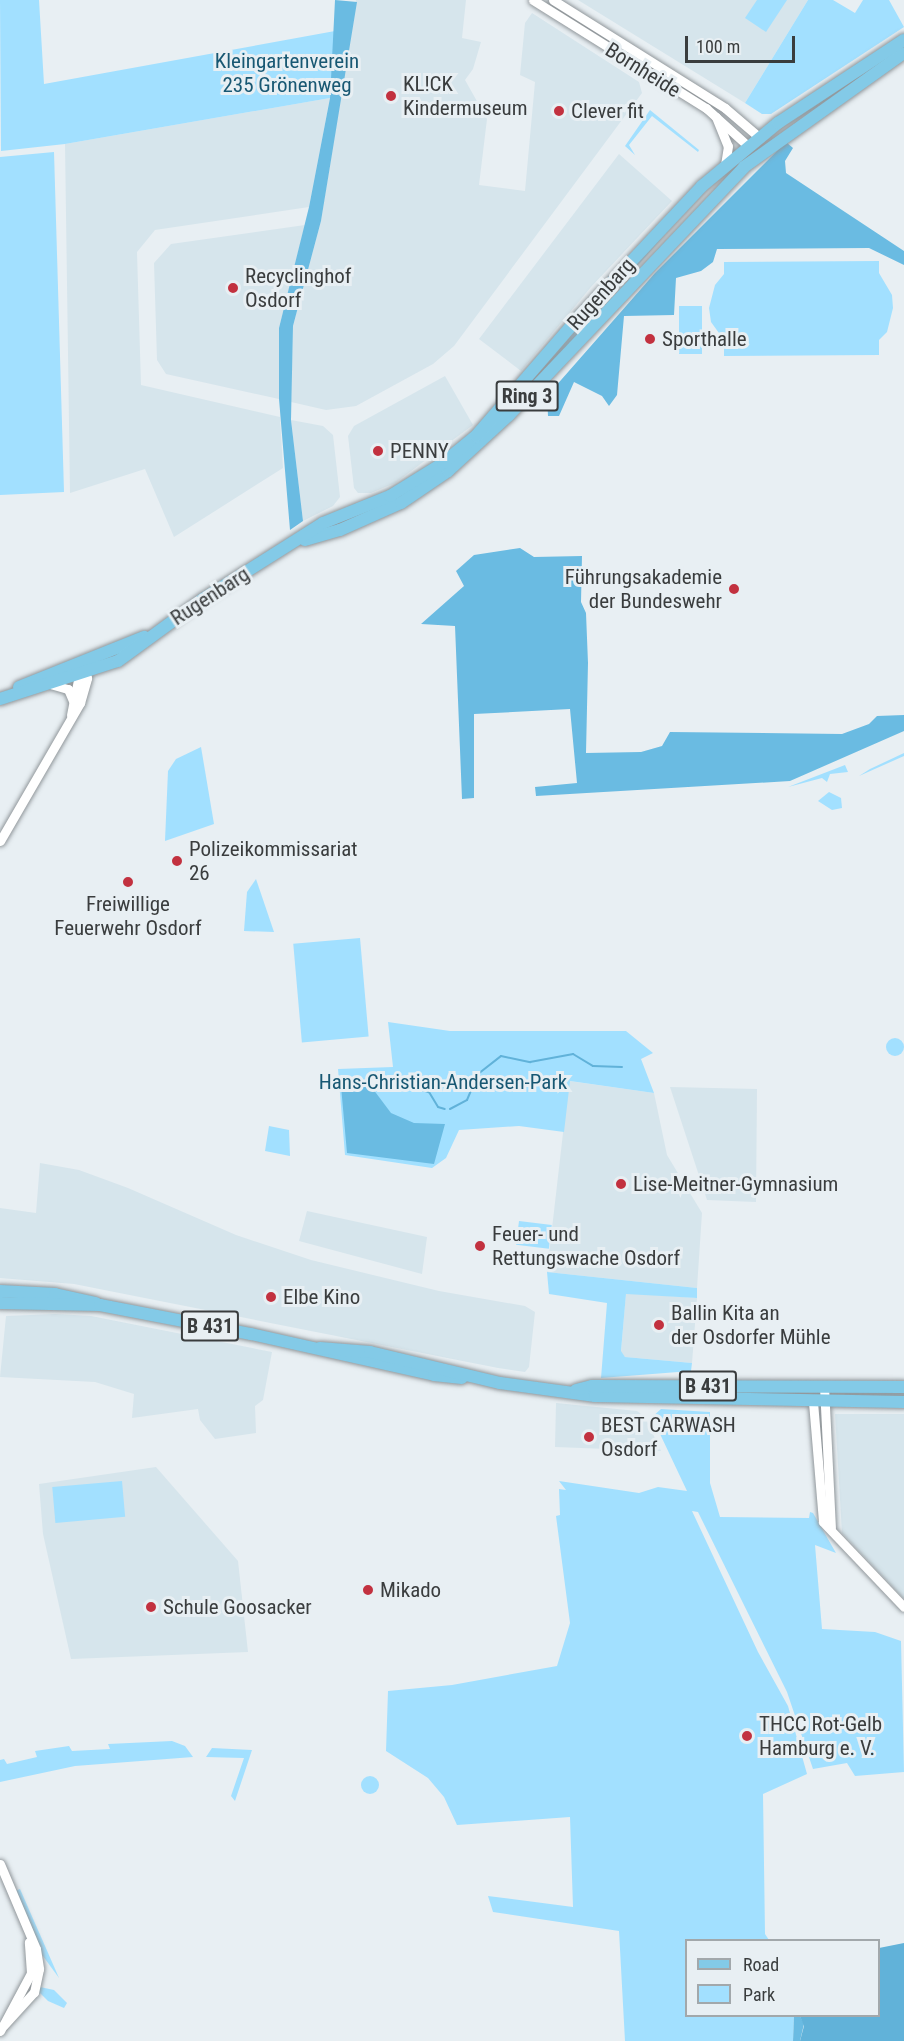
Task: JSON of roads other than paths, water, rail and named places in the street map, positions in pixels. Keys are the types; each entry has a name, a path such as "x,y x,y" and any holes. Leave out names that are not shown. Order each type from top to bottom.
{"main road":[{"name":"Rugenbarg","path":"82,670 154,633 298,542 323,523 422,478 476,436 662,227 724,166 904,40"},
{"name":"Rugenbarg","path":"298,542 340,530 401,503 456,464 509,415 744,167 904,53"},
{"path":"744,167 755,144 772,145"},
{"name":"Ring 3","path":"0,698 50,684 82,670"},
{"name":"Ring 3","path":"0,698 82,670"},
{"name":"B 431","path":"0,1291 62,1295 100,1305 320,1348 434,1375 571,1390 627,1399 904,1402"},
{"name":"B 431","path":"0,1304 100,1305"},
{"name":"B 431","path":"571,1390 592,1386 904,1387"}],"street":[{"name":"Bornheide","path":"533,0 715,115 755,144"},
{"name":"Bornheide","path":"553,0 725,108 755,144"},
{"path":"715,115 728,146 724,166"},
{"path":"70,720 82,670"},
{"path":"0,841 84,696 82,670"},
{"path":"50,684 68,690 73,701"},
{"path":"824,1386 819,1402 820,1512 831,1531 904,1607"},
{"path":"0,1864 28,1934 31,1973 2,2028"}],"waterway":[{"path":"450,1109 467,1100 478,1074 501,1056 530,1062 573,1054 593,1066 622,1067"},
{"path":"410,1086 429,1092 438,1107 445,1109"}],"place":[{"name":"KL!CK Kindermuseum","path":"391,96"},
{"name":"Clever fit","path":"559,111"},
{"name":"Recyclinghof Osdorf","path":"233,288"},
{"name":"Sporthalle","path":"650,339"},
{"name":"PENNY","path":"378,451"},
{"name":"Führungsakademie der Bundeswehr","path":"734,589"},
{"name":"Polizeikommissariat 26","path":"177,861"},
{"name":"Freiwillige Feuerwehr Osdorf","path":"128,882"},
{"name":"Lise-Meitner-Gymnasium","path":"621,1184"},
{"name":"Feuer- und Rettungswache Osdorf","path":"480,1246"},
{"name":"Elbe Kino","path":"271,1297"},
{"name":"Ballin Kita an der Osdorfer Mühle","path":"659,1325"},
{"name":"BEST CARWASH Osdorf","path":"589,1437"},
{"name":"Mikado","path":"368,1590"},
{"name":"Schule Goosacker","path":"151,1607"},
{"name":"THCC Rot-Gelb Hamburg e. V.","path":"747,1736"}],"park label":[{"name":"Kleingartenverein 235 Grönenweg","path":"287,73"},
{"name":"Hans-Christian-Andersen-Park","path":"443,1082"}]}
